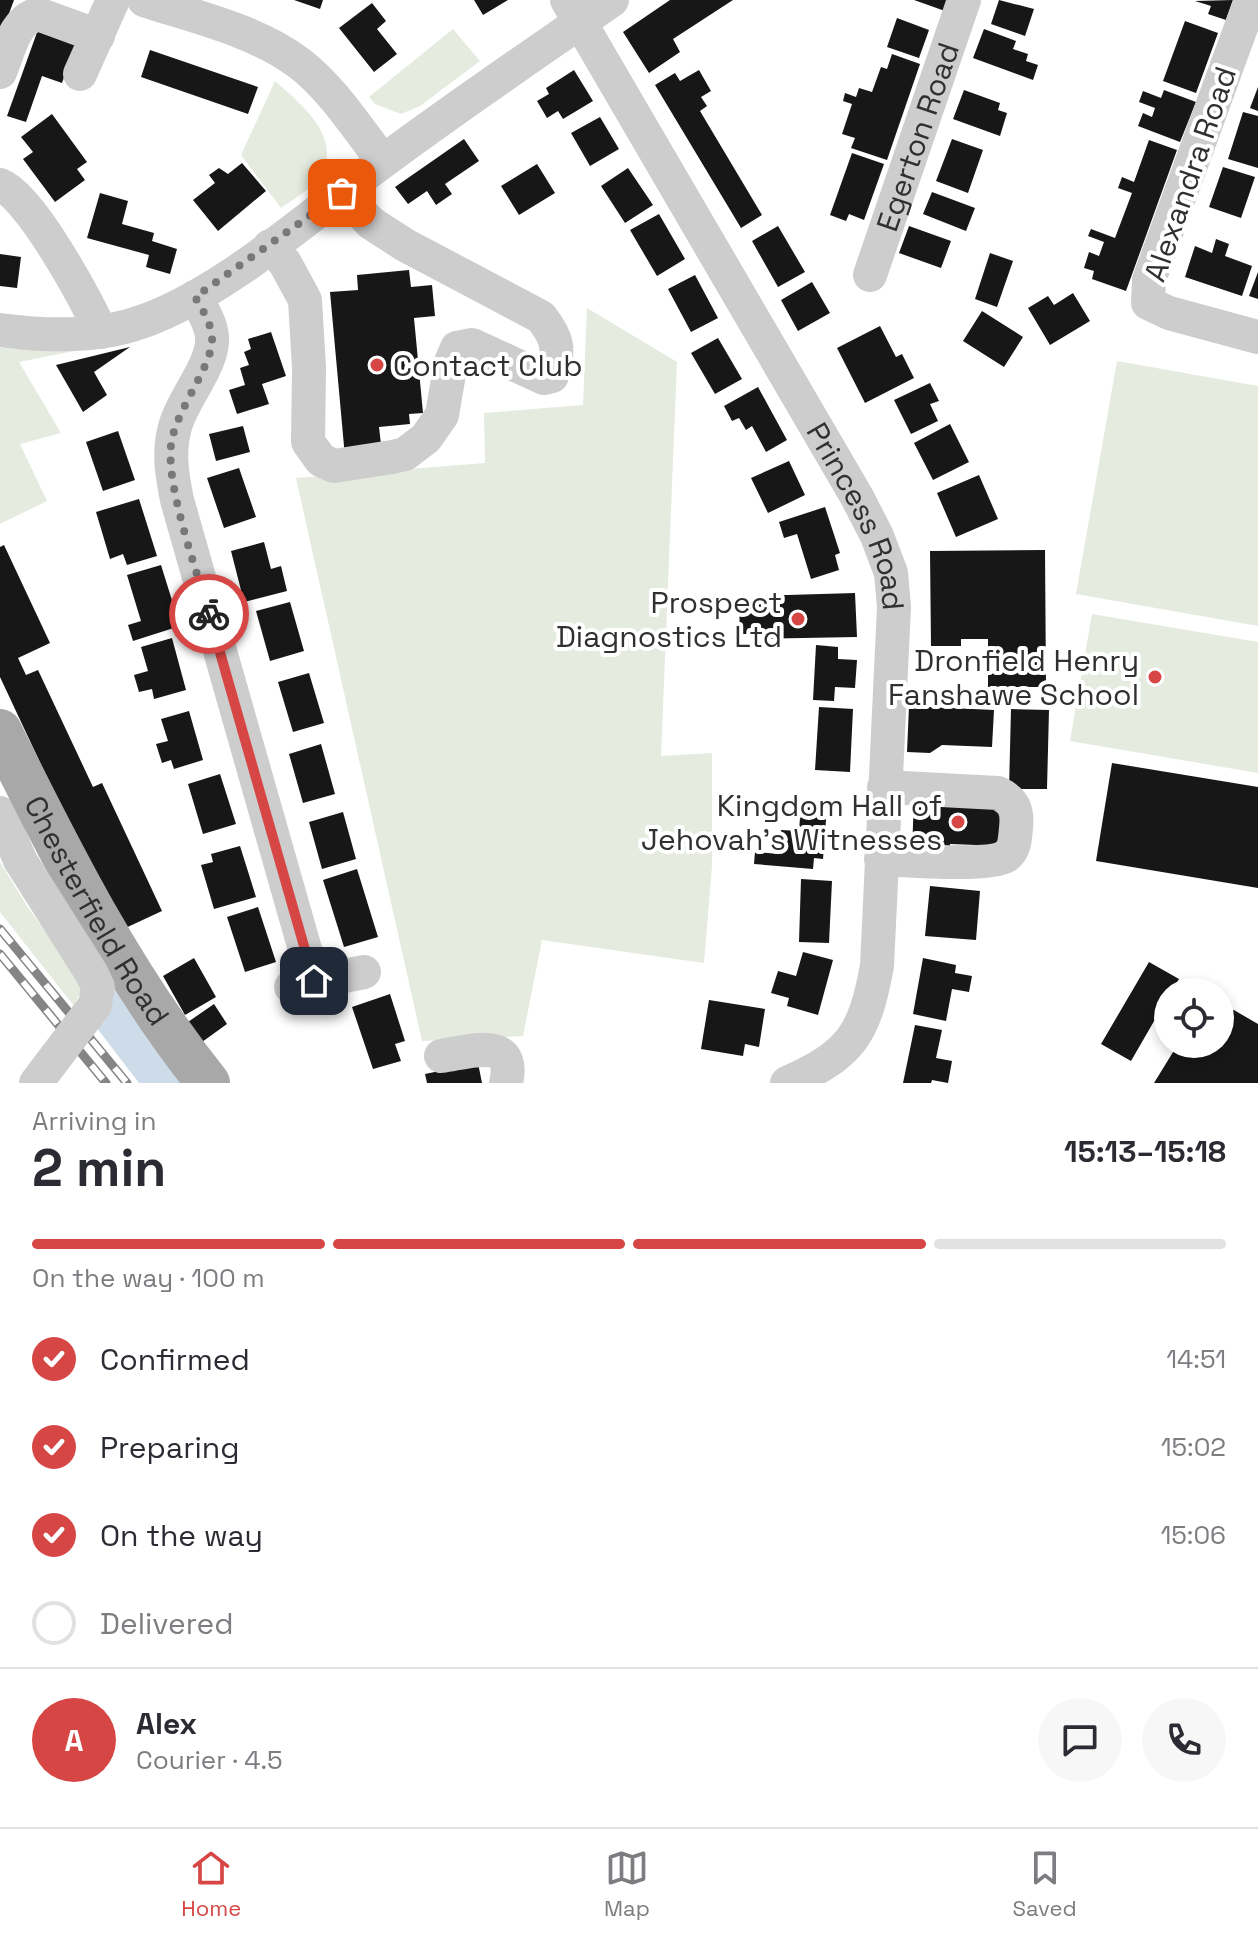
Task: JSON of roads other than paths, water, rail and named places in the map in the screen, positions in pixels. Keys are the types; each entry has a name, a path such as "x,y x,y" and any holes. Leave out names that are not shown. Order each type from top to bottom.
{"main road":[{"name":"Chesterfield Road","path":"0,731 59,852 107,938 208,1083"}],"street":[{"path":"80,74 113,0"},
{"path":"144,0 272,46 300,64 326,89 383,161"},
{"path":"0,330 66,335 101,332 143,321 195,297 342,193 573,12 612,0"},
{"name":"Egerton Road","path":"870,275 964,0"},
{"name":"Alexandra Road","path":"1251,0 1149,280 1148,303 1169,313 1258,337"},
{"name":"Princess Road","path":"573,12 816,425 877,536 891,573 894,607 877,966 870,1003 858,1030 841,1053 818,1069 787,1083"},
{"path":"0,72 20,24 28,16 38,14 98,36"},
{"path":"0,185 10,188 19,198 55,250 85,297 101,332"},
{"path":"270,246 285,263 305,300 309,368 308,442 321,460 334,466 405,454 426,438 442,415 451,362 457,348 472,345 544,378 552,376 557,356 554,333 541,317 382,231 342,193"},
{"path":"195,297 212,335 211,352 176,423 170,447 181,515 302,984 364,972"},
{"path":"881,859 986,862 1006,857 1015,844 1017,815 1011,799 998,793 884,787"},
{"path":"0,813 20,860 98,987 95,1005 36,1083"},
{"path":"441,1056 492,1049 501,1052 507,1061 506,1083"}],"waterway":[{"path":"115,1014 168,1083"}],"railway":[{"path":"0,929 127,1083"},
{"path":"0,954 106,1083"}],"place":[{"name":"Contact Club","path":"377,365"},
{"name":"Prospect Diagnostics Ltd","path":"798,619"},
{"name":"Dronfield Henry Fanshawe School","path":"1155,677"},
{"name":"Kingdom Hall of Jehovah's Witnesses","path":"958,822"}]}
